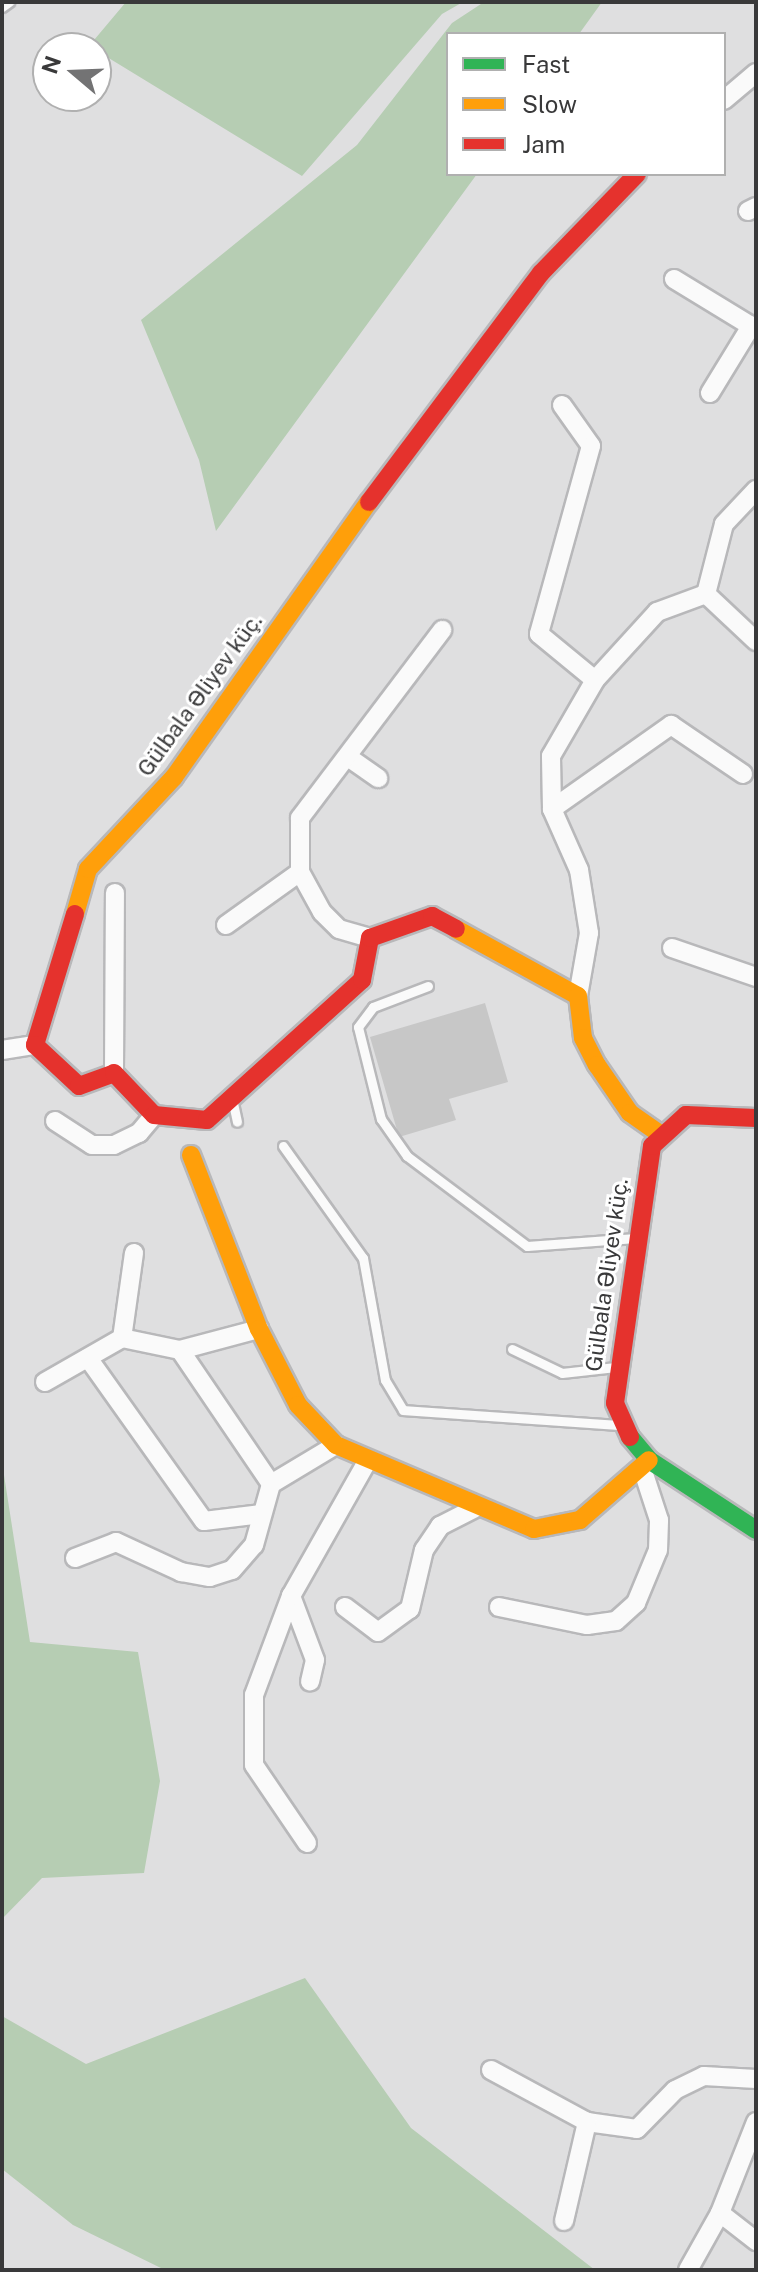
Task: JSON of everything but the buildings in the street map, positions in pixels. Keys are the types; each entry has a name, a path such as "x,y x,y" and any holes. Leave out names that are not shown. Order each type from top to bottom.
{"street":[{"path":"726,98 756,73"},
{"name":"Gülbala Əliyev küç.","path":"35,1045 88,869 174,777 356,517 418,445 541,273 635,176"},
{"path":"674,279 753,328 710,393"},
{"path":"562,405 591,446 542,603 539,634 595,680"},
{"path":"706,594 724,524 756,490"},
{"path":"706,594 657,612 595,680 551,756 552,809 579,870 589,933 578,996 583,1038 597,1065 630,1113 659,1133 686,1115 756,1118"},
{"path":"706,594 756,641"},
{"path":"442,630 348,757 305,803 300,872 339,929 370,938 444,919 512,967 578,996"},
{"path":"552,809 660,727 680,728 743,774"},
{"path":"348,757 378,778"},
{"path":"226,925 300,872"},
{"path":"115,893 114,1073 154,1115 196,1123 235,1112 362,980 370,938"},
{"path":"672,948 756,977"},
{"path":"2,1050 35,1045 79,1086 114,1073"},
{"path":"55,1121 92,1145 114,1145 139,1133 154,1115"},
{"name":"Gülbala Əliyev küç.","path":"620,1425 616,1367 636,1238 659,1133"},
{"path":"191,1155 259,1329 298,1405 336,1445 474,1509 558,1529 646,1465"},
{"path":"122,1338 134,1253"},
{"path":"45,1382 122,1338 180,1350 259,1329"},
{"path":"180,1350 271,1484"},
{"path":"88,1358 204,1521 262,1514"},
{"path":"499,1607 587,1625 616,1621 636,1603 658,1550 654,1494 646,1465 620,1425"},
{"path":"75,1558 116,1542 157,1566 210,1577 243,1563 271,1484 336,1445"},
{"path":"307,1843 254,1765 249,1733 254,1695 291,1596 368,1460"},
{"path":"646,1465 756,1530"},
{"path":"345,1607 378,1632 410,1609 424,1550 440,1526 474,1509"},
{"path":"291,1596 315,1660 310,1681"},
{"path":"491,2070 587,2122 637,2129 675,2090 704,2076 756,2079"},
{"path":"564,2221 587,2122"},
{"path":"688,2270 720,2213 756,2122"},
{"path":"720,2213 756,2241"}],"lane":[{"path":"2,7 9,2"},
{"path":"428,986 373,1007 358,1027 381,1119 407,1156 527,1246 636,1238"},
{"path":"283,1146 363,1258 385,1380 403,1410 620,1425"},
{"path":"512,1349 562,1373 616,1367"}],"green space":[{"path":"126,2 463,2 442,14 302,176 112,60 112,32 101,32"},
{"path":"484,2 602,2 580,32 446,32 446,176 476,176 216,531 199,460 141,320 357,145 452,23"},
{"path":"2,1462 30,1642 138,1652 160,1781 144,1873 42,1878 2,1919"},
{"path":"305,1978 411,2128 595,2270 165,2270 73,2225 2,2169 2,2016 86,2064"}],"traffic: fast":[{"path":"630,1437 649,1460 756,1530"}],"traffic: slow":[{"path":"75,914 88,869 174,777 369,502"},
{"path":"456,929 578,996 583,1038 597,1065 630,1113 659,1133"},
{"path":"191,1155 259,1329 298,1405 336,1445 534,1529 580,1520 649,1460"}],"traffic: jam":[{"path":"369,502 541,273 635,176"},
{"path":"75,914 35,1045 79,1086 114,1073 154,1115 207,1120 362,980 370,938 432,916 456,929"},
{"path":"630,1437 615,1403 652,1146 686,1115 756,1118"}]}
